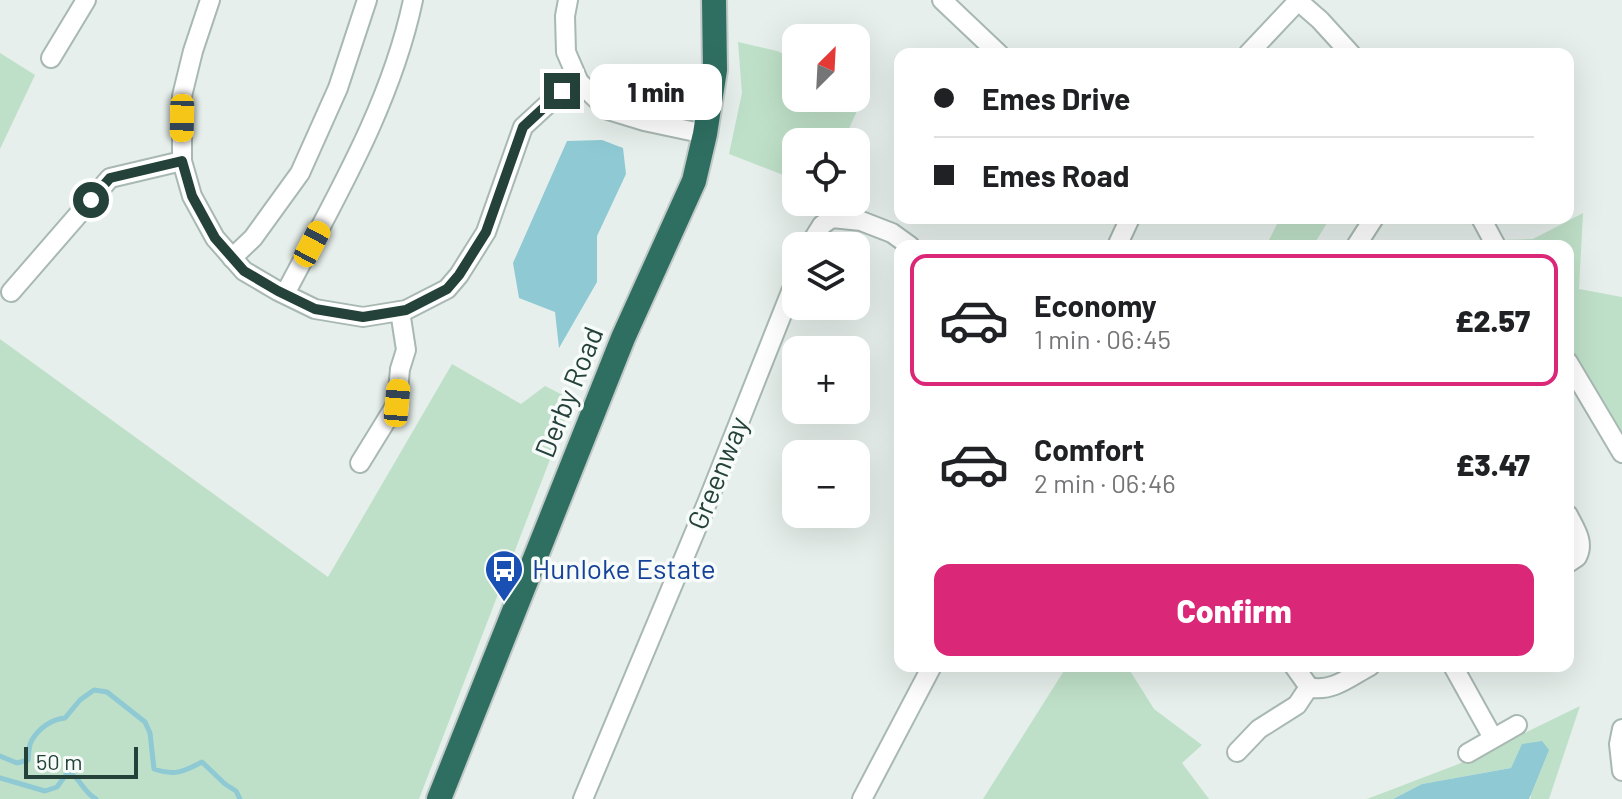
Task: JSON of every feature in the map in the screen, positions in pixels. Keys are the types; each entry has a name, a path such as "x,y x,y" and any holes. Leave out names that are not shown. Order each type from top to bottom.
{"highway":[{"name":"Derby Road","path":"440,799 623,338 694,181 715,70 714,0"}],"street":[{"path":"51,58 86,0"},
{"path":"210,0 182,96 182,161 192,196 215,238 244,271 315,309 363,317 406,310 447,289 486,232 523,127 562,91 579,82"},
{"path":"232,258 253,238 300,173 338,88 367,0"},
{"path":"285,294 351,169 385,91 413,0"},
{"path":"568,0 566,52 579,82 608,110 705,134"},
{"path":"942,0 993,48"},
{"path":"1254,48 1298,0 1346,48"},
{"path":"11,292 110,178 182,161"},
{"path":"818,232 832,218 861,221 902,240"},
{"path":"360,463 397,403 400,369 406,350 400,311"},
{"name":"Greenway","path":"583,799 782,314"},
{"path":"1574,372 1622,453"},
{"path":"1574,526 1581,545 1574,559"},
{"path":"862,799 929,672"},
{"path":"1298,672 1309,687 1316,689 1330,688 1359,672"},
{"path":"1456,672 1493,738"},
{"path":"1237,752 1259,729 1297,705 1309,687"},
{"path":"1468,753 1517,725"},
{"path":"1622,729 1619,744 1622,771"}],"green space":[{"path":"738,42 782,53 782,112 857,112 849,128 782,128 782,175 729,154 742,93"},
{"path":"0,53 35,75 0,149"},
{"path":"1583,213 1579,289 1622,297 1622,436 1574,361 1574,240 1501,240 1533,239 1562,224 1574,224 1574,218"},
{"path":"1277,224 1326,224 1317,240 1269,240"},
{"path":"0,339 328,577 452,364 521,404 545,386 573,400 419,799 0,799"},
{"path":"1063,672 1131,672 1154,709 1202,745 1182,763 1209,799 983,799"},
{"path":"1580,706 1549,799 1529,799 1522,745 1511,768 1422,784 1393,799 1367,799 1469,760"}],"water":[{"path":"602,140 623,148 626,174 597,236 597,282 559,348 555,312 519,298 513,263 567,141"},
{"path":"1542,741 1549,750 1529,799 1393,799 1422,784 1511,768 1522,744"}],"waterway":[{"path":"0,756 17,763 28,760 31,742 42,728 65,718 80,700 94,690 107,692 145,722 150,733 154,769 179,772 202,762 236,791 240,799"},
{"path":"0,778 45,791 57,787 68,772 96,799"}],"place":[{"name":"Hunloke Estate","path":"504,603"}],"route":[{"path":"91,200 110,178 182,161 192,196 215,238 244,271 315,309 363,317 406,310 447,289 459,275 486,232 523,127 562,91"}]}
